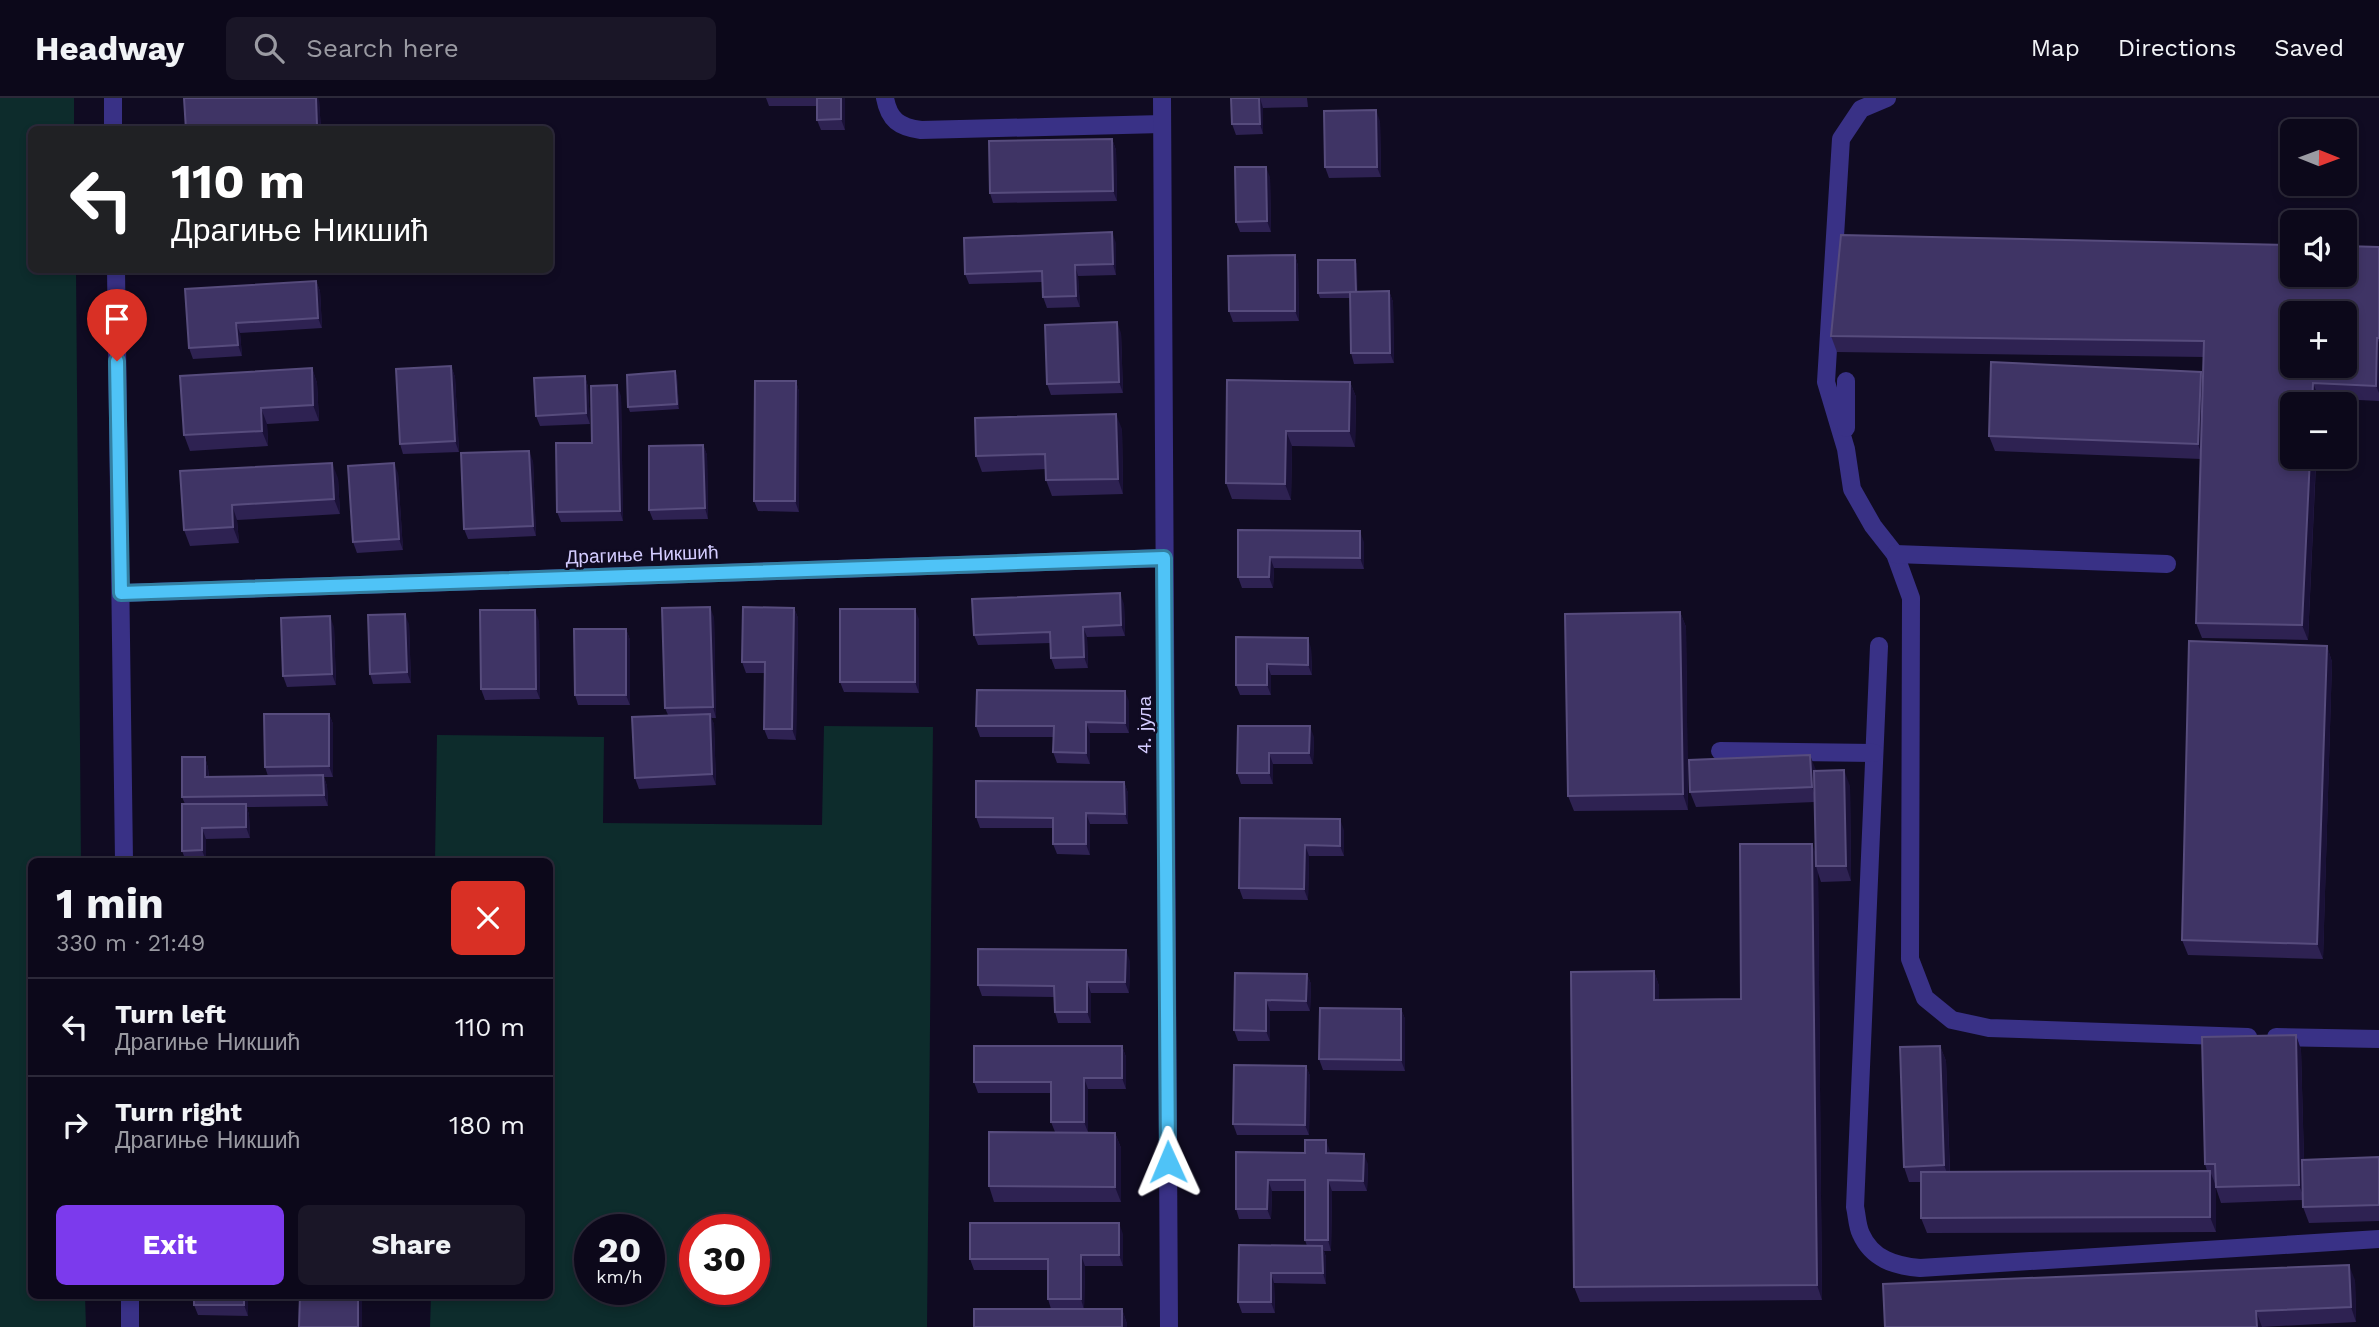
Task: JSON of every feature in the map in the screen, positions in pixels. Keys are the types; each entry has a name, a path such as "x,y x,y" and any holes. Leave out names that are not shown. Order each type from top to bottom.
{"street":[{"path":"113,98 113,126"},
{"path":"886,98 888,113 898,124 921,130 1162,124"},
{"name":"4. јула","path":"1162,98 1169,1327"},
{"path":"1887,98 1861,109 1841,139 1826,382 1846,449 1852,489 1873,526 1895,554 1911,598 1910,959 1925,998 1952,1020 1989,1028 2188,1036 2379,1039"},
{"path":"116,273 124,858"},
{"path":"1846,381 1846,449"},
{"path":"1895,554 2167,564"},
{"name":"Драгиње Никшић","path":"121,593 1164,558"},
{"path":"1880,646 1855,1206 1861,1234 1879,1256 1897,1266 1920,1268 2379,1240"},
{"path":"1720,751 1874,753"},
{"path":"130,1299 130,1327"}],"green space":[{"path":"0,98 74,98 74,126 28,126 28,273 76,273 81,858 28,858 28,1299 85,1299 86,1327 0,1327"},
{"path":"824,726 933,727 927,1327 430,1327 431,1299 553,1299 553,858 435,858 437,735 604,737 603,823 822,825"}],"building":[{"path":"184,98 316,98 317,126 186,126"},
{"path":"817,98 841,98 841,119 817,120"},
{"path":"1231,98 1259,98 1260,124 1232,124"},
{"path":"1376,110 1377,167 1325,167 1324,111"},
{"path":"1112,139 1113,191 990,193 989,141"},
{"path":"1235,167 1266,167 1267,221 1236,222"},
{"path":"1112,232 1113,264 1075,265 1076,296 1043,297 1042,271 965,274 964,238"},
{"path":"1841,235 2280,245 2280,287 2357,287 2357,246 2379,247 2376,386 2313,383 2313,392 2280,392 2280,469 2309,469 2302,625 2196,623 2204,341 1831,336"},
{"path":"1295,255 1295,311 1229,311 1228,256"},
{"path":"1318,260 1355,260 1356,292 1318,293"},
{"path":"316,281 318,318 236,323 238,345 189,348 185,289"},
{"path":"1389,291 1390,353 1351,353 1350,292"},
{"path":"1117,322 1119,382 1047,384 1045,325"},
{"path":"1991,362 2201,372 2198,444 1989,436"},
{"path":"451,366 455,441 400,444 396,369"},
{"path":"312,368 313,405 261,408 262,431 184,435 180,376"},
{"path":"675,371 677,404 628,407 627,375"},
{"path":"585,376 586,413 536,416 534,378"},
{"path":"1227,380 1350,382 1349,431 1286,431 1285,484 1226,483"},
{"path":"755,381 796,381 795,501 754,501"},
{"path":"617,385 620,511 557,512 556,443 592,443 591,386"},
{"path":"1116,414 1118,479 1046,480 1045,454 976,456 975,418"},
{"path":"703,445 705,508 649,510 649,446"},
{"path":"529,451 533,526 464,529 461,453"},
{"path":"332,463 334,499 232,505 233,527 184,530 180,471"},
{"path":"394,463 399,539 353,542 348,466"},
{"path":"1238,530 1360,531 1360,558 1270,557 1269,577 1238,577"},
{"path":"1120,593 1121,625 1083,627 1084,657 1051,658 1050,632 974,635 972,599"},
{"path":"710,607 713,707 665,708 662,608"},
{"path":"743,607 794,608 792,729 764,729 765,662 742,662"},
{"path":"840,609 915,609 915,682 840,682"},
{"path":"480,610 535,610 536,689 481,689"},
{"path":"1680,612 1683,794 1568,796 1565,614"},
{"path":"405,614 407,672 370,674 368,615"},
{"path":"330,616 332,674 283,676 281,618"},
{"path":"574,629 626,629 626,695 575,695"},
{"path":"1236,637 1308,638 1308,665 1267,664 1267,685 1236,685"},
{"path":"2189,641 2327,646 2317,944 2182,940"},
{"path":"977,690 1125,691 1125,723 1086,722 1086,753 1053,752 1054,726 976,726"},
{"path":"264,714 329,714 329,766 265,767"},
{"path":"710,714 712,774 635,778 632,717"},
{"path":"1238,726 1310,726 1309,753 1269,753 1269,773 1237,773"},
{"path":"1810,755 1812,787 1690,792 1689,760"},
{"path":"182,757 205,757 205,777 323,775 324,795 182,797"},
{"path":"1844,770 1846,866 1816,866 1814,771"},
{"path":"976,781 1124,782 1125,814 1086,813 1086,844 1053,844 1053,818 976,817"},
{"path":"182,804 246,804 246,827 202,828 202,850 182,851"},
{"path":"1240,818 1340,819 1340,846 1305,845 1304,889 1239,888"},
{"path":"1740,844 1812,844 1817,1285 1574,1287 1571,972 1654,971 1654,1000 1741,999"},
{"path":"978,949 1126,950 1125,982 1087,982 1087,1012 1055,1012 1054,986 978,985"},
{"path":"1235,973 1307,974 1306,1001 1266,1000 1266,1031 1234,1030"},
{"path":"1320,1008 1401,1009 1401,1060 1319,1059"},
{"path":"2296,1035 2299,1185 2216,1187 2215,1164 2205,1164 2202,1037"},
{"path":"974,1046 1122,1046 1122,1078 1084,1078 1084,1122 1051,1122 1051,1082 974,1082"},
{"path":"1940,1046 1944,1165 1904,1167 1900,1047"},
{"path":"1234,1065 1306,1066 1305,1125 1233,1124"},
{"path":"989,1132 1115,1133 1115,1187 989,1186"},
{"path":"1305,1140 1326,1140 1326,1153 1364,1154 1363,1181 1328,1180 1328,1240 1305,1240 1305,1180 1268,1180 1267,1209 1236,1209 1236,1152 1305,1153"},
{"path":"2379,1157 2379,1205 2303,1207 2302,1160"},
{"path":"2210,1171 2210,1217 1921,1218 1921,1172"},
{"path":"970,1223 1119,1223 1119,1255 1081,1255 1081,1299 1048,1299 1048,1259 970,1259"},
{"path":"1239,1245 1322,1246 1323,1273 1271,1273 1271,1302 1238,1302"},
{"path":"2349,1265 2351,1307 2256,1311 2257,1327 1885,1327 1883,1284"},
{"path":"194,1299 244,1299 244,1305 194,1305"},
{"path":"300,1299 358,1299 358,1327 299,1327"},
{"path":"974,1309 1122,1309 1122,1327 974,1327"}],"route":[{"path":"117,361 121,593 1164,558 1168,1162"}]}
